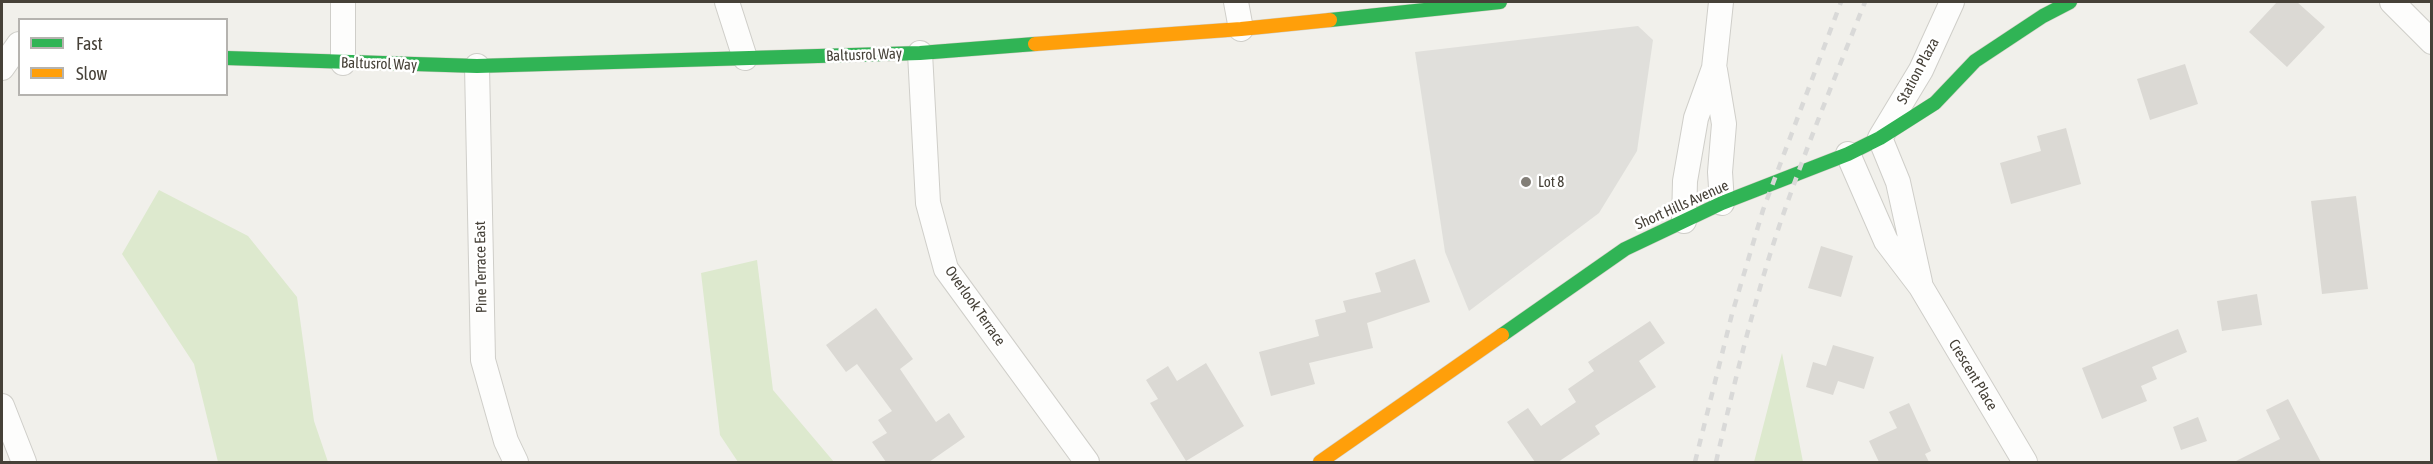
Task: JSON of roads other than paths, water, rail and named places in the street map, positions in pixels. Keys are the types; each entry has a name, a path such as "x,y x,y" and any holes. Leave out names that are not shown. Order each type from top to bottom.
{"street":[{"path":"343,2 343,63"},
{"path":"727,2 745,58"},
{"path":"1236,2 1241,29"},
{"name":"Baltusrol Way","path":"228,58 477,66 920,53 1241,29 1500,2"},
{"path":"1684,221 1685,181 1696,118 1714,68 1721,2"},
{"name":"Station Plaza","path":"1880,138 1921,70 1952,2"},
{"path":"2030,2 2063,5"},
{"path":"2392,2 2432,42"},
{"name":"Short Hills Avenue","path":"1320,462 1624,249 1722,203 1848,154 1880,138 1935,103 1975,61 2063,5"},
{"path":"2,43 18,45"},
{"path":"2,68 18,46"},
{"name":"Overlook Terrace","path":"920,53 928,203 946,269 1088,462"},
{"name":"Pine Terrace East","path":"477,66 483,360 506,441 516,462"},
{"path":"1714,68 1724,124 1720,172 1722,203"},
{"name":"Crescent Place","path":"1880,138 1898,182 1921,287"},
{"name":"Crescent Place","path":"1848,154 1886,241 1921,287 2025,462"},
{"path":"2,406 24,462"}],"railway":[{"path":"1695,462 1732,314 1763,210 1841,2"},
{"path":"1716,462 1763,276 1813,134 1865,2"}],"place":[{"name":"Lot 8","path":"1526,182"}]}
